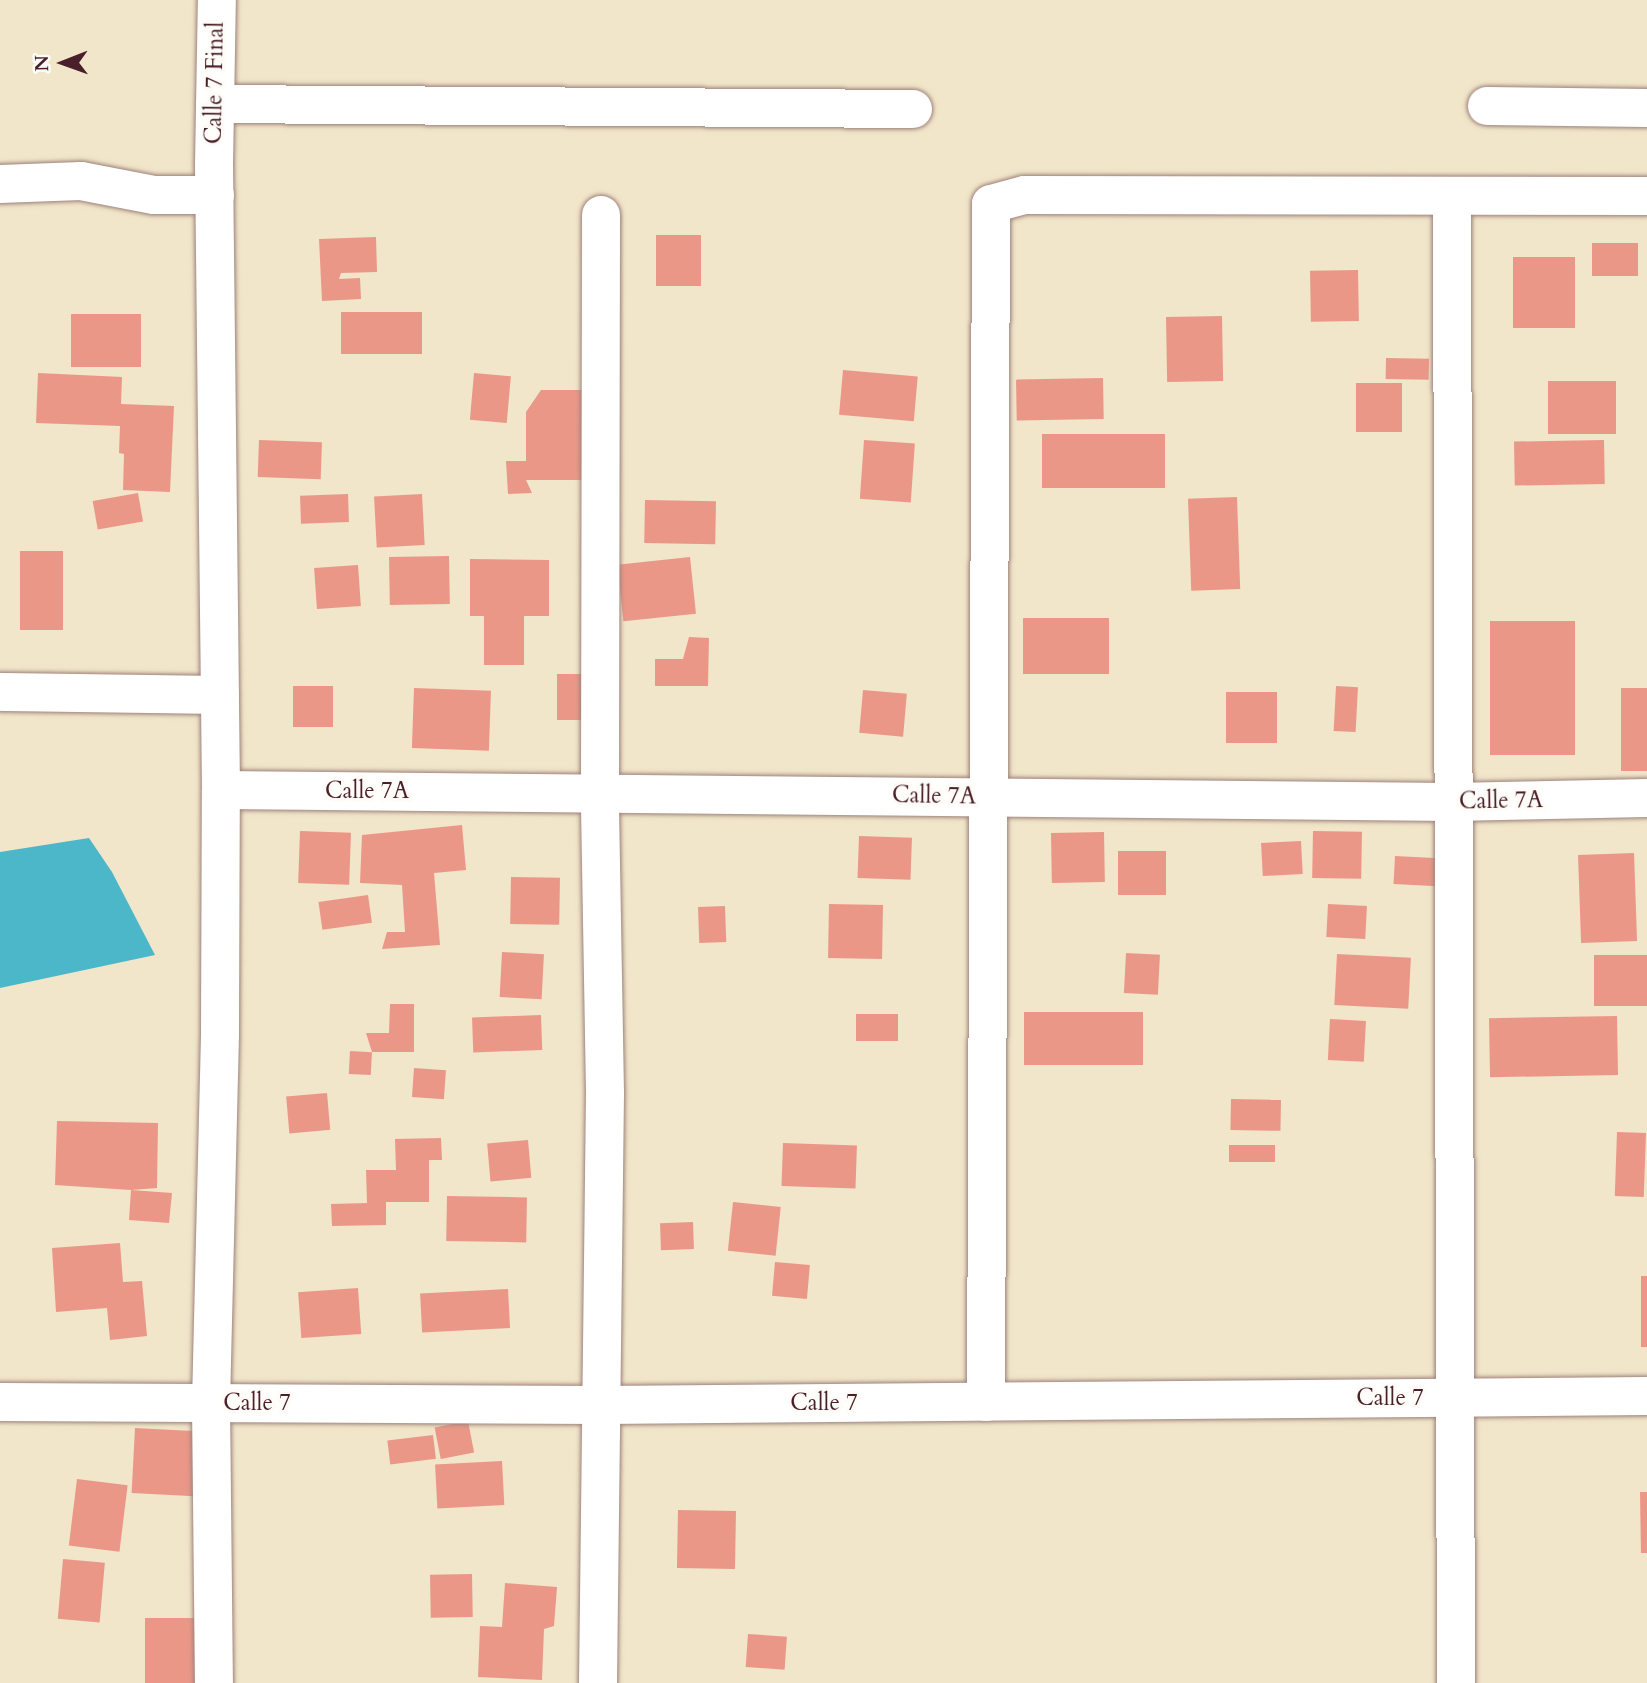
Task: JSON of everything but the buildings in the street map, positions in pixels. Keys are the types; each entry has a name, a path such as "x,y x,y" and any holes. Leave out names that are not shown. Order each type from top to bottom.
{"street":[{"name":"Calle 7 Final","path":"214,1683 211,1403 220,1035 221,790 214,180 217,0"},
{"path":"215,104 913,109"},
{"path":"1487,106 1647,108"},
{"path":"0,184 81,181 154,195 214,180"},
{"path":"986,1402 991,204 1025,195 1647,196"},
{"path":"1452,196 1456,1683"},
{"path":"598,1683 605,1093 600,793 601,215"},
{"path":"0,692 220,695"},
{"name":"Calle 7A","path":"221,790 1452,802 1647,798"},
{"name":"Calle 7","path":"0,1402 602,1405 1647,1396"}],"water":[{"path":"89,838 112,872 155,955 0,988 0,852"}]}
